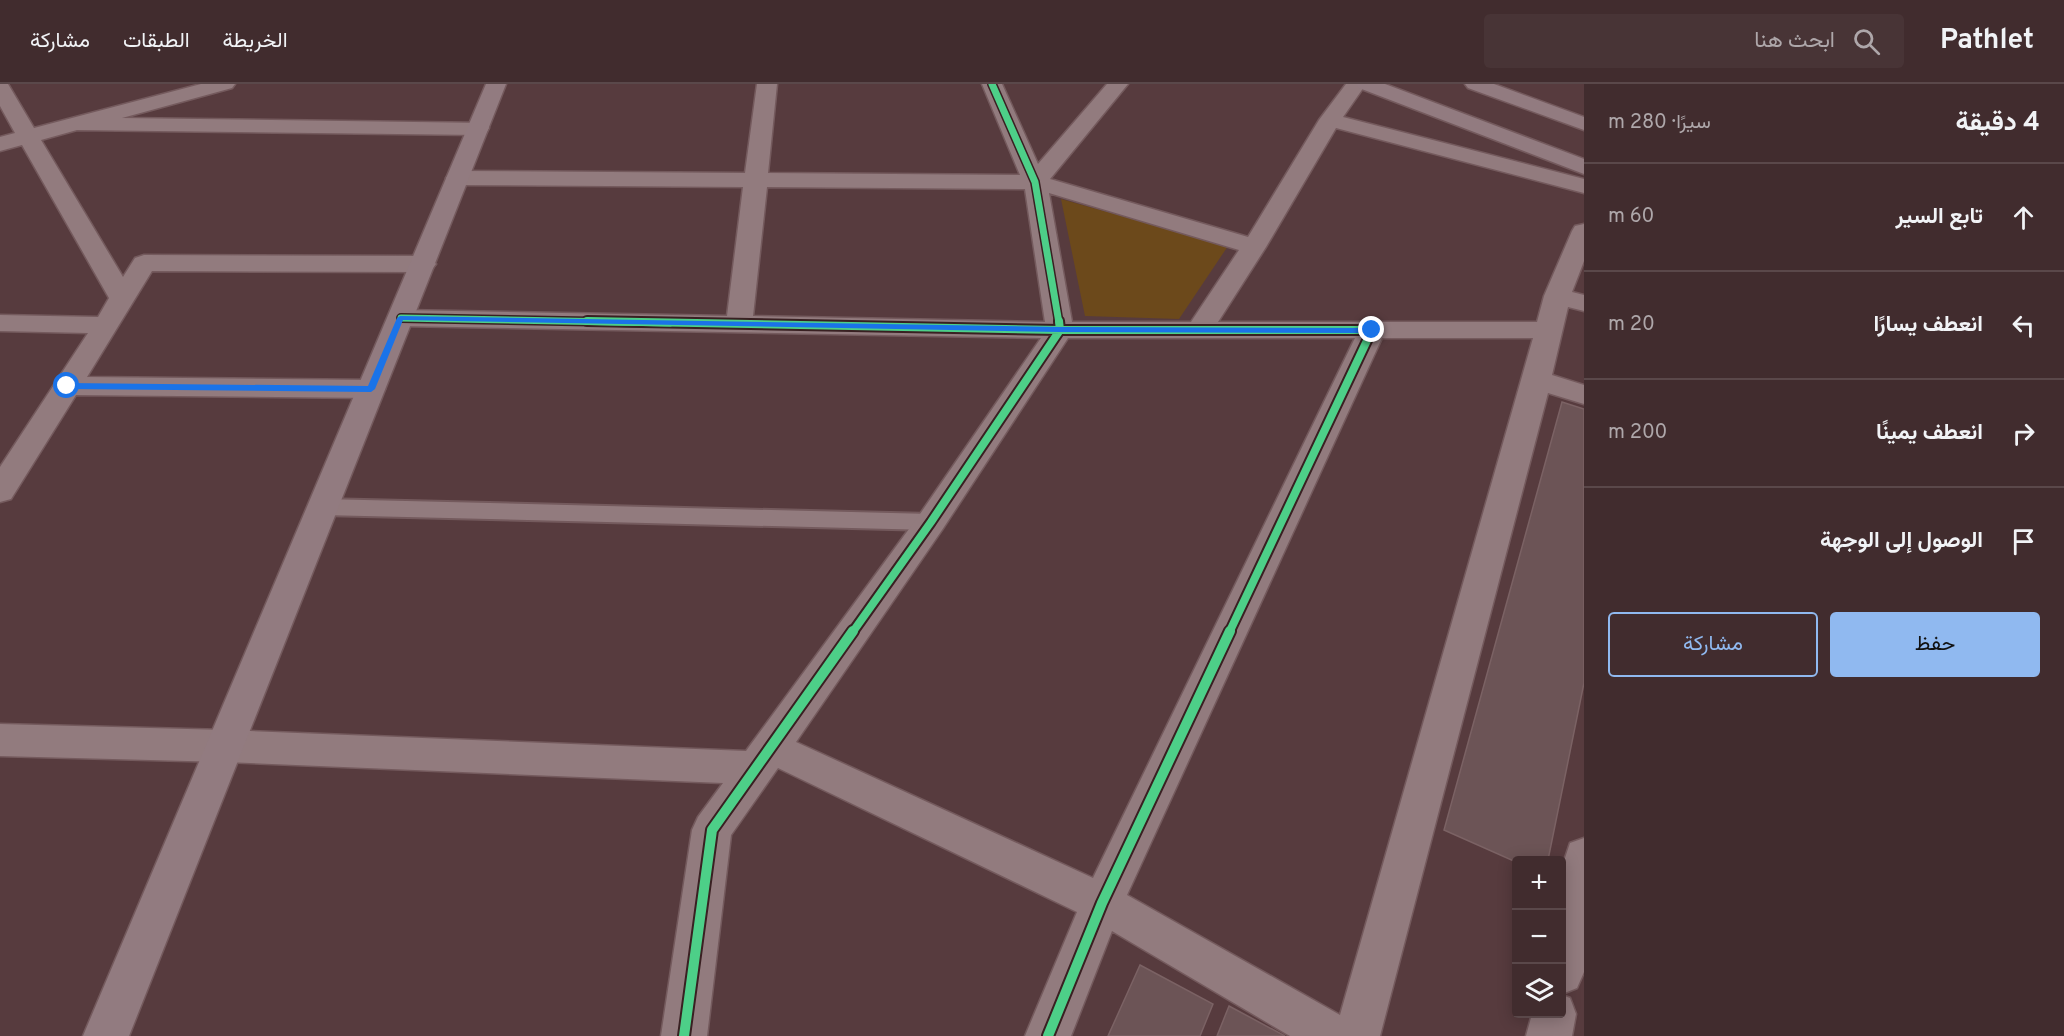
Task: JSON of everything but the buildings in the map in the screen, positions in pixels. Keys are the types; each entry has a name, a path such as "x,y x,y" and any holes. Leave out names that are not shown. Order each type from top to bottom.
{"street":[{"path":"0,144 225,84"},
{"path":"106,1036 496,84"},
{"path":"739,324 767,84"},
{"path":"684,1036 711,830 931,522 1060,330 1035,182 992,84"},
{"path":"1035,182 1118,84"},
{"path":"1199,330 1254,247 1330,120 1356,84"},
{"path":"1366,84 1584,167"},
{"path":"1475,84 1584,124"},
{"path":"0,88 122,298"},
{"path":"1559,115 1584,119"},
{"path":"1330,120 1584,186"},
{"path":"79,124 478,128"},
{"path":"458,178 1035,182 1254,247"},
{"path":"1357,1036 1551,330 1571,300 1584,231"},
{"path":"0,491 144,263 423,264"},
{"path":"400,318 1060,330 1551,330"},
{"path":"0,323 106,325"},
{"path":"1048,1036 1102,903 1372,330"},
{"path":"1537,381 1584,394"},
{"path":"67,386 371,389"},
{"path":"0,740 763,757 1102,903 1333,1036"},
{"path":"1564,964 1584,856"},
{"path":"1549,1036 1553,1018"}],"lane":[{"path":"323,507 931,522"}],"shaded area":[{"path":"1061,199 1228,246 1179,319 1085,316"}],"cycle path":[{"path":"684,1036 712,830 931,522 1060,330 1035,182 992,84"},
{"path":"401,318 1060,330 1372,330 1102,903 1048,1036"}],"route":[{"path":"67,386 371,389 400,318 1060,330 1372,330"}]}
